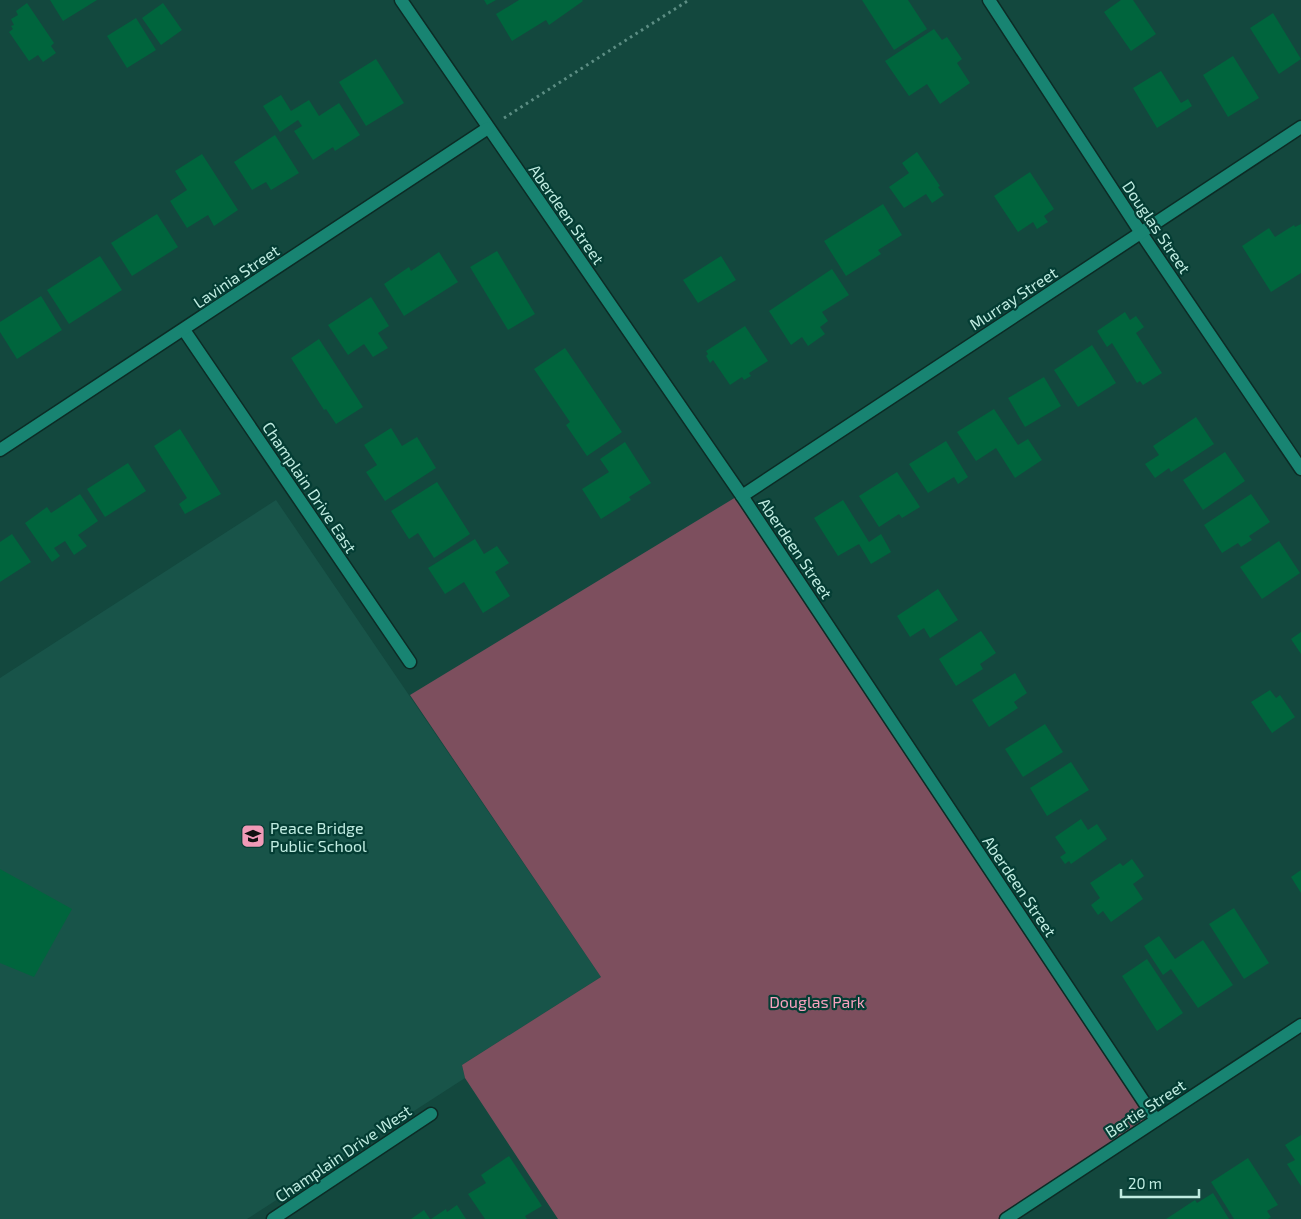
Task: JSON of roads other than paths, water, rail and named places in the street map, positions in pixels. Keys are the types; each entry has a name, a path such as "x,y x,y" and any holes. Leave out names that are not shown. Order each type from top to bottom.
{"street":[{"name":"Aberdeen Street","path":"401,0 742,496 1156,1120"},
{"name":"Douglas Street","path":"989,0 1141,233 1301,469"},
{"name":"Lavinia Street","path":"0,450 488,128"},
{"name":"Murray Street","path":"742,496 1301,128"},
{"name":"Champlain Drive East","path":"184,330 410,662"},
{"name":"Bertie Street","path":"1006,1219 1301,1025"},
{"name":"Champlain Drive West","path":"273,1219 431,1114"}],"place":[{"name":"Peace Bridge Public School","path":"253,836"}],"park label":[{"name":"Douglas Park","path":"817,1001"}]}
